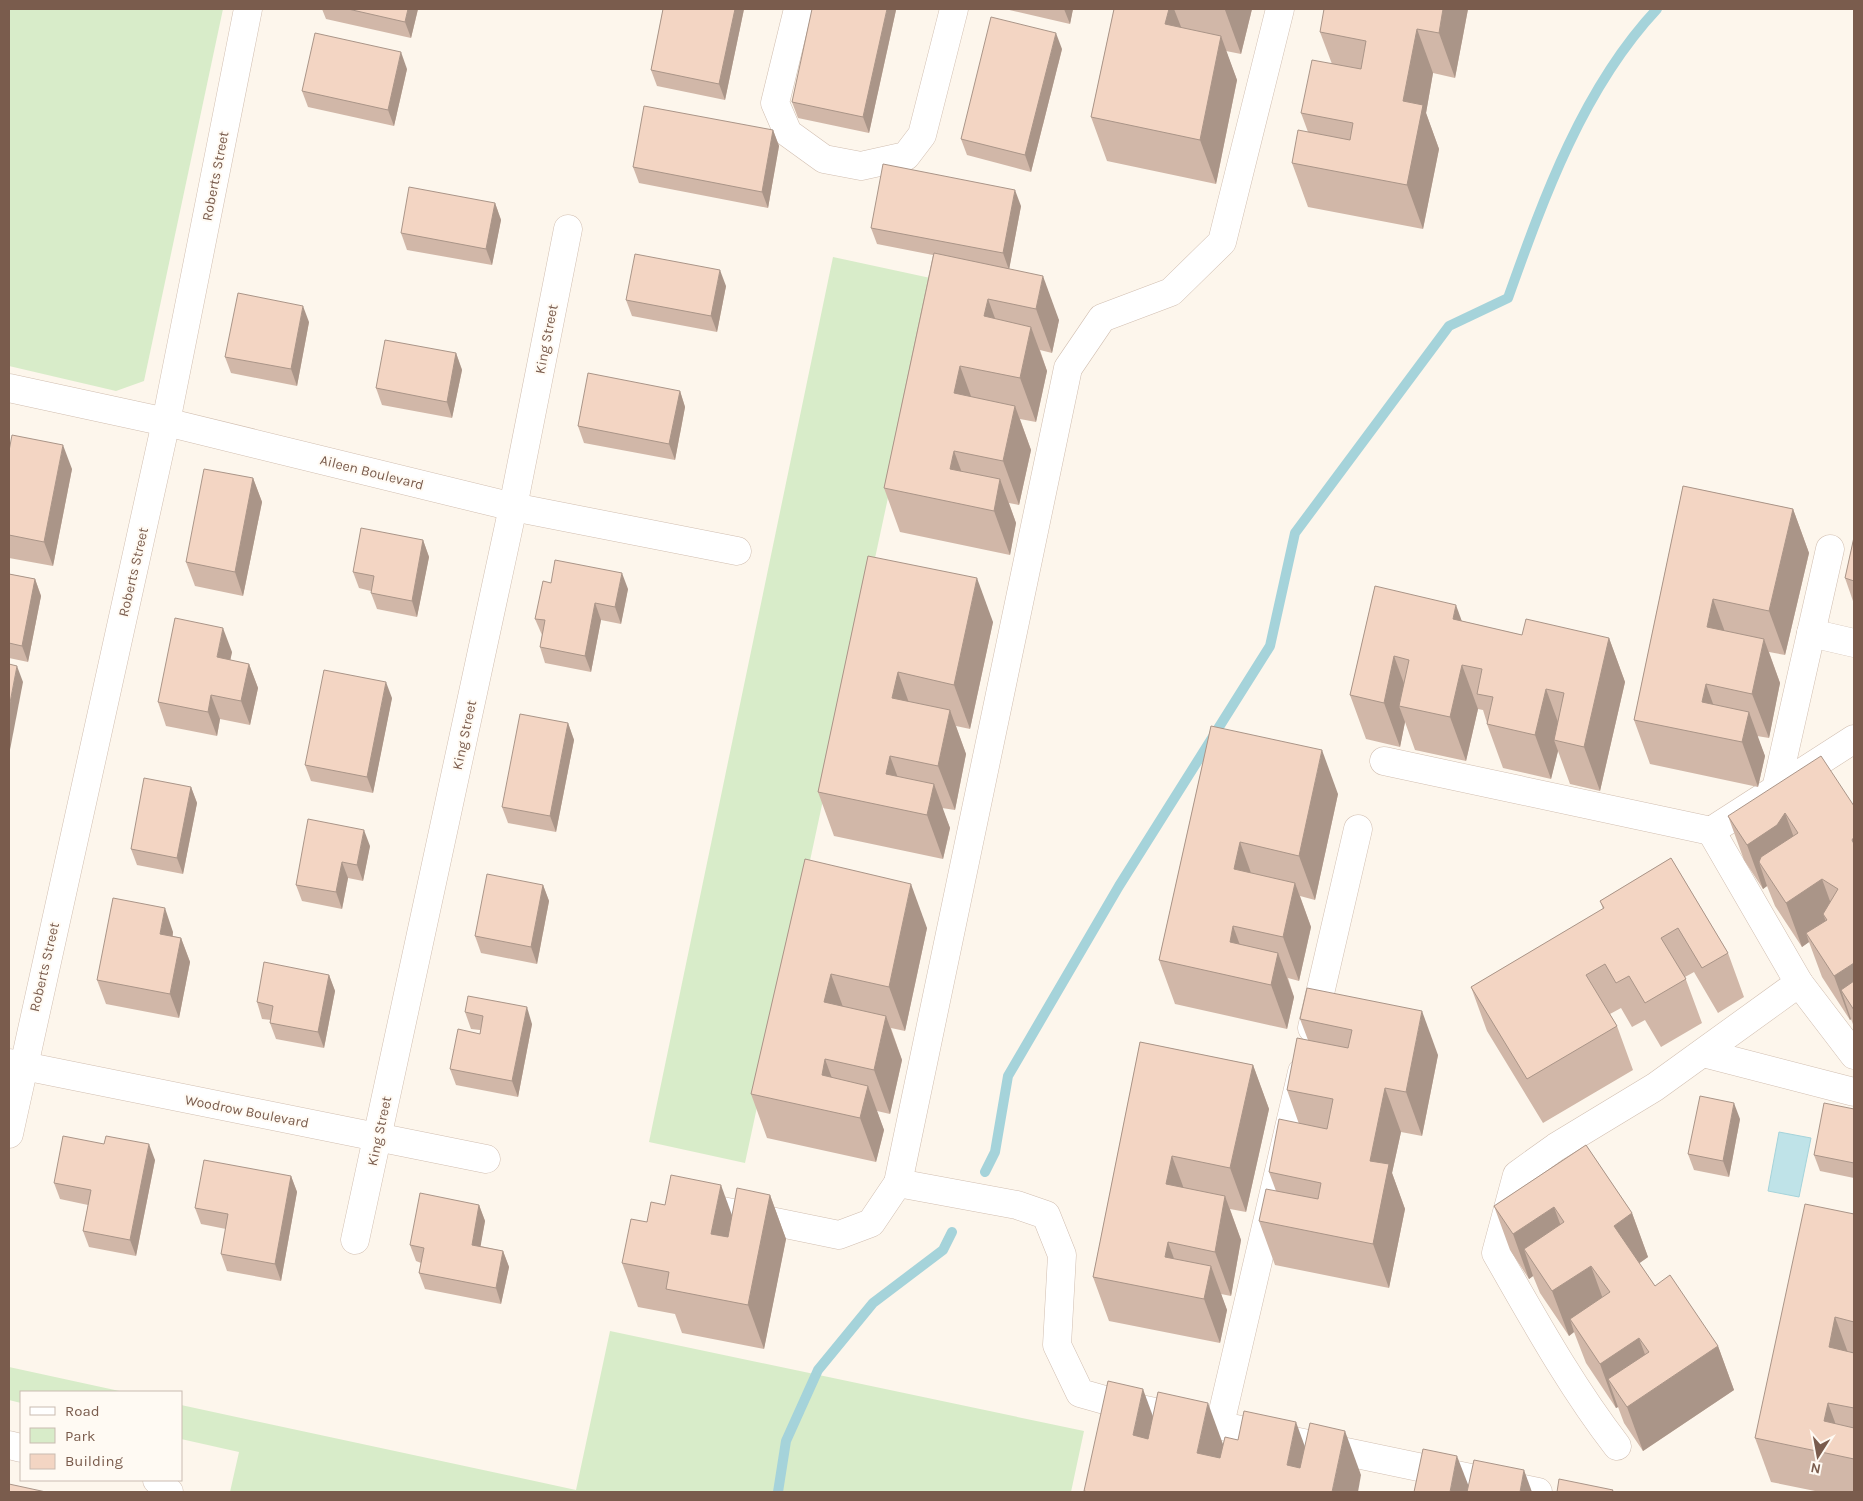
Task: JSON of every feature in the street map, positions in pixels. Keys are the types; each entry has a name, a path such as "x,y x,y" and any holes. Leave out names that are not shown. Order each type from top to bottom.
{"street":[{"name":"Roberts Street","path":"9,1134 16,1065 166,422 248,9"},
{"path":"798,9 775,103 788,133 824,159 861,166 906,156 922,134 954,9"},
{"path":"692,1204 839,1235 871,1223 898,1183 1068,368 1102,318 1172,292 1222,242 1280,9"},
{"name":"King Street","path":"355,1240 513,507 568,229"},
{"name":"Aileen Boulevard","path":"9,388 166,422 513,507 737,551"},
{"path":"1776,789 1830,549"},
{"path":"1811,633 1854,643"},
{"path":"1384,761 1711,831 1854,739"},
{"path":"1220,1424 1358,829"},
{"path":"1711,831 1799,983 1854,1055"},
{"path":"1617,1446 1588,1409 1496,1253 1517,1175 1556,1147 1655,1087 1799,983"},
{"path":"1703,1053 1854,1092"},
{"name":"Woodrow Boulevard","path":"16,1065 486,1159"},
{"path":"898,1183 1017,1205 1046,1215 1062,1255 1057,1344 1080,1393 1126,1406 1220,1424 1538,1492"},
{"path":"158,1481 169,1492"}],"green space":[{"path":"9,9 223,9 144,381 116,391 9,366"},
{"path":"833,257 935,279 745,1163 649,1142"},
{"path":"610,1331 1084,1431 1071,1492 230,1492 239,1452 182,1439 182,1405 576,1490"},
{"path":"9,1367 119,1391 20,1391 20,1403 9,1400"}],"water":[{"path":"1779,1132 1811,1138 1799,1197 1768,1191"}],"building":[{"path":"348,9 408,9 405,22"},
{"path":"663,9 735,9 719,84 651,70"},
{"path":"812,9 887,9 863,117 792,102"},
{"path":"1114,9 1169,9 1165,24 1221,36 1200,140 1091,117"},
{"path":"1324,9 1443,9 1439,33 1417,29 1403,101 1423,105 1407,185 1292,163 1298,130 1350,140 1353,123 1301,113 1312,60 1361,69 1366,41 1320,32"},
{"path":"991,17 1056,33 1025,155 961,139"},
{"path":"315,33 401,52 388,110 302,91"},
{"path":"644,106 773,130 762,192 633,167"},
{"path":"883,164 1015,190 1003,253 871,228"},
{"path":"409,187 495,203 486,249 401,233"},
{"path":"934,253 1043,276 1036,309 988,299 984,316 1031,327 1020,378 960,366 954,393 1015,406 1003,461 954,451 950,469 1000,479 994,511 884,488"},
{"path":"635,254 720,270 711,316 626,300"},
{"path":"238,293 303,306 291,369 225,357"},
{"path":"385,340 456,353 447,402 376,388"},
{"path":"588,373 680,391 669,444 578,426"},
{"path":"12,435 63,445 44,542 9,535 9,451"},
{"path":"204,469 253,478 235,572 186,562"},
{"path":"1683,486 1793,509 1769,611 1713,599 1707,627 1764,639 1752,694 1706,684 1702,702 1749,712 1742,742 1634,720"},
{"path":"361,528 423,540 412,601 371,593 374,576 353,572"},
{"path":"1854,537 1854,581 1845,578"},
{"path":"868,556 977,578 954,685 898,672 892,698 950,710 938,766 890,756 886,774 934,784 927,815 818,792"},
{"path":"555,560 622,573 615,607 595,603 585,656 540,647 545,620 535,619 543,581 551,583"},
{"path":"9,574 35,579 22,646 9,643"},
{"path":"1375,586 1456,605 1453,619 1522,635 1526,619 1609,638 1584,747 1554,740 1564,693 1546,689 1535,735 1487,724 1493,697 1477,694 1482,669 1462,665 1450,717 1399,706 1409,660 1394,656 1384,703 1350,695"},
{"path":"175,618 223,628 217,657 249,664 241,701 211,695 208,712 158,702"},
{"path":"9,664 17,666 9,708"},
{"path":"324,670 386,682 367,777 305,765"},
{"path":"520,714 568,723 550,816 502,807"},
{"path":"1211,726 1322,750 1299,856 1240,842 1234,869 1295,883 1283,937 1233,926 1230,942 1278,953 1271,985 1159,960"},
{"path":"1821,756 1854,806 1854,837 1852,840 1854,844 1854,963 1834,976 1806,933 1827,920 1823,914 1838,889 1822,879 1786,903 1759,862 1761,857 1798,833 1785,813 1777,825 1747,845 1728,816"},
{"path":"144,778 191,787 177,858 131,849"},
{"path":"308,819 364,830 357,865 342,862 336,892 296,885"},
{"path":"1671,858 1728,953 1702,968 1678,928 1661,938 1686,979 1645,1003 1629,976 1616,983 1605,964 1586,975 1617,1026 1527,1079 1471,987 1604,908 1600,901"},
{"path":"805,859 911,884 889,987 831,974 824,1002 886,1016 874,1070 825,1059 822,1075 868,1086 860,1118 751,1094"},
{"path":"487,874 543,885 531,947 475,936"},
{"path":"113,898 165,908 160,934 181,938 170,994 97,980"},
{"path":"264,962 329,975 318,1032 270,1023 273,1006 257,1002"},
{"path":"1854,981 1854,1010 1841,990"},
{"path":"1307,988 1422,1011 1406,1092 1385,1088 1370,1161 1389,1164 1373,1244 1259,1221 1266,1189 1318,1199 1321,1183 1269,1172 1279,1119 1327,1129 1333,1099 1287,1090 1297,1038 1348,1048 1352,1030 1300,1019"},
{"path":"468,996 527,1007 512,1081 450,1069 458,1029 480,1034 483,1016 465,1012"},
{"path":"1140,1042 1253,1065 1230,1168 1172,1156 1166,1184 1225,1196 1215,1252 1168,1242 1165,1257 1211,1266 1204,1299 1093,1277"},
{"path":"1700,1096 1734,1103 1723,1161 1688,1154"},
{"path":"1824,1103 1854,1109 1854,1163 1814,1155"},
{"path":"63,1136 104,1144 106,1136 149,1144 130,1240 83,1231 91,1190 54,1183"},
{"path":"1586,1145 1632,1213 1614,1226 1655,1286 1670,1275 1718,1346 1627,1407 1608,1379 1649,1352 1639,1338 1600,1364 1570,1319 1610,1292 1591,1266 1552,1291 1524,1249 1564,1222 1554,1207 1513,1234 1494,1206"},
{"path":"204,1160 291,1176 275,1264 221,1254 228,1214 195,1208"},
{"path":"671,1175 721,1185 711,1234 728,1237 737,1188 770,1195 748,1305 666,1289 669,1272 622,1263 631,1219 647,1222 651,1202 665,1205"},
{"path":"420,1193 479,1205 472,1245 503,1251 496,1288 419,1273 424,1248 410,1245"},
{"path":"1805,1204 1854,1214 1854,1322 1835,1317 1829,1347 1854,1353 1854,1408 1828,1403 1824,1421 1854,1428 1854,1459 1755,1438"},
{"path":"1108,1381 1143,1389 1133,1435 1148,1439 1158,1392 1208,1403 1197,1453 1220,1458 1225,1437 1238,1440 1244,1411 1296,1422 1287,1465 1300,1468 1310,1423 1345,1431 1332,1492 1084,1491"},
{"path":"1423,1449 1457,1456 1450,1492 1414,1492"},
{"path":"1474,1460 1524,1470 1520,1492 1467,1492"},
{"path":"1559,1479 1613,1490 1612,1492 1557,1492"},
{"path":"9,1484 46,1492 9,1492"}],"waterway":[{"path":"985,1172 995,1152 1008,1076 1119,886 1270,646 1295,533 1449,326 1508,298 1536,221 1568,145 1608,73 1631,40 1657,9"},
{"path":"778,1492 786,1441 818,1370 873,1303 943,1250 952,1232"}]}
